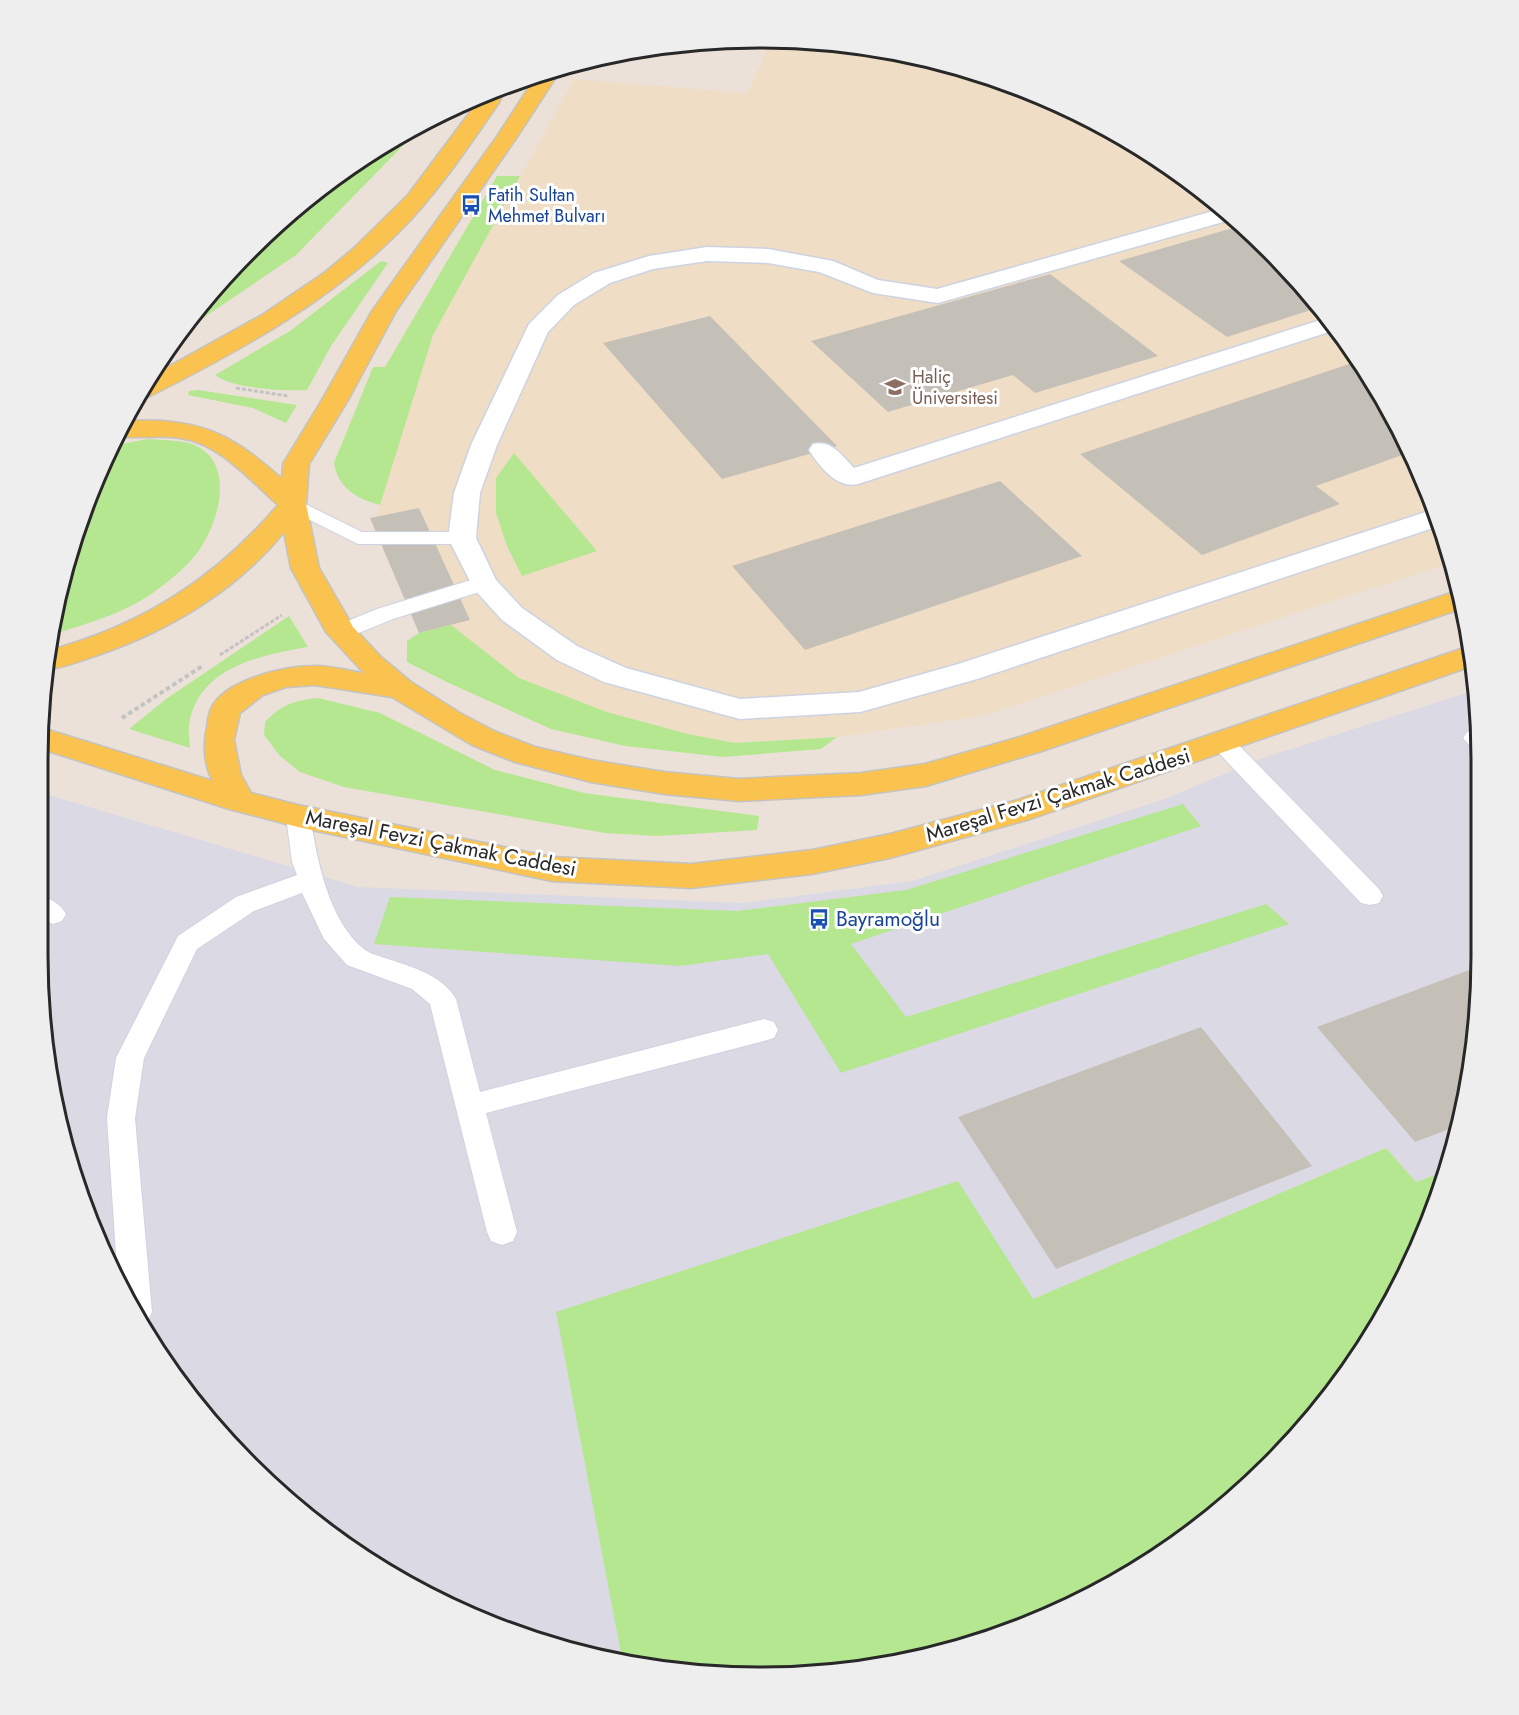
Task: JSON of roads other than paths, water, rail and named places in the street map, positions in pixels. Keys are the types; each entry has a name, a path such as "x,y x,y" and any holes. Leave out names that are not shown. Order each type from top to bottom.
{"main road":[{"path":"542,83 512,130 384,311 335,400 296,464 293,504 304,568 341,632 371,664 400,689 483,738 526,755 591,771 664,783 739,790 861,784 926,775 1032,744 1453,602"},
{"path":"156,383 258,328 336,275 354,260 390,228 424,188 489,101"},
{"path":"130,429 190,431 217,441 235,453 293,504"},
{"path":"56,657 107,641 145,625 185,602 222,577 251,552 293,504"},
{"name":"Mareşal Fevzi Çakmak Caddesi","path":"49,740 240,801 298,816 552,869 691,876 812,862 890,846 1027,809 1464,659"},
{"path":"240,801 225,775 219,740 226,709 252,688 283,678 315,675 400,689"}],"street":[{"path":"1219,216 938,296 873,286 825,266 768,256 707,254 649,263 602,278 566,300 537,328 484,446 467,493 462,538 484,583 512,614 567,653 615,675 740,709 860,702 966,672 1429,520"},
{"path":"822,450 849,478 1324,326"}],"lane":[{"path":"293,504 358,538 462,538"},
{"path":"341,632 385,614 484,583"},
{"path":"1222,742 1370,896"},
{"path":"298,816 305,862 333,932 356,958 422,982 442,999 502,1232"},
{"path":"135,1296 121,1119 130,1058 187,944 245,904 311,880"},
{"path":"470,1106 764,1030"}],"place":[{"name":"Fatih Sultan Mehmet Bulvarı","path":"471,205"},
{"name":"Haliç Üniversitesi","path":"895,387"},
{"name":"Bayramoğlu","path":"819,919"}]}
